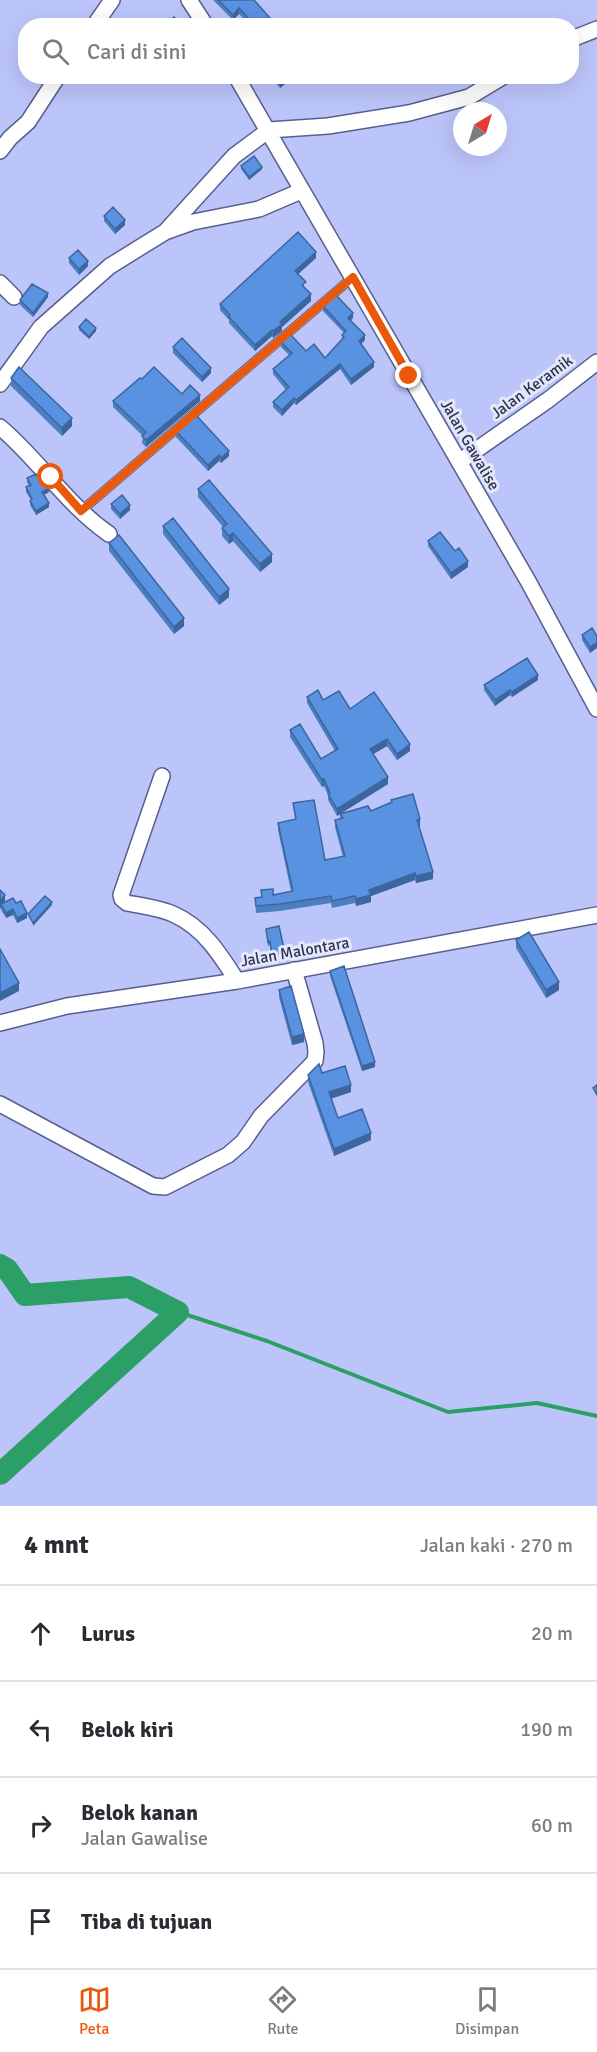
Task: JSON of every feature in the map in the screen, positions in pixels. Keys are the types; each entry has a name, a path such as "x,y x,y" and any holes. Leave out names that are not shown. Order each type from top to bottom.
{"street":[{"path":"100,18 112,0"},
{"path":"189,0 201,18"},
{"path":"579,36 597,29"},
{"path":"0,151 10,138 28,122 53,84"},
{"name":"Jalan Gawalise","path":"241,84 528,581 597,709"},
{"path":"165,232 234,156 269,130 328,126 409,113 469,97 491,84"},
{"path":"0,384 51,317 110,266 165,232 193,222 259,209 301,191"},
{"path":"0,283 14,297"},
{"name":"Jalan Keramik","path":"459,462 548,400 597,362"},
{"path":"0,427 31,456 81,511 109,534"},
{"path":"162,776 121,895 122,899 127,903 170,913 185,922 213,943 237,981"},
{"name":"Jalan Malontara","path":"0,1023 67,1006 237,981 597,915"},
{"path":"0,1104 153,1186 165,1187 236,1149 261,1116 315,1061 315,1043 294,970"}],"lane":[{"path":"81,511 353,277"}],"building":[{"path":"218,0 254,0 270,18 248,18 239,8 233,15"},
{"path":"254,156 262,167 249,177 241,166"},
{"path":"113,207 125,220 115,229 104,216"},
{"path":"298,232 316,252 295,271 306,282 302,285 311,294 280,322 282,324 255,345 220,304"},
{"path":"78,250 88,261 79,269 69,258"},
{"path":"32,284 48,293 33,313 20,300"},
{"path":"336,295 353,313 348,318 365,335 359,341 374,362 351,379 340,364 296,400 294,398 282,410 273,402 289,387 273,369 292,353 281,342 290,334 306,351 314,344 325,358 344,337 342,335 346,331 323,306"},
{"path":"86,319 96,328 89,337 79,327"},
{"path":"182,338 211,368 202,377 173,347"},
{"path":"19,367 72,418 62,428 11,378"},
{"path":"154,367 182,394 190,385 200,395 146,440 142,436 146,432 113,401"},
{"path":"196,415 229,451 221,458 219,455 208,465 176,431"},
{"path":"36,474 49,488 42,492 49,503 36,511 26,487 31,485 27,478"},
{"path":"209,480 272,554 260,564 233,533 229,536 222,528 227,524 198,489"},
{"path":"122,495 130,505 120,514 111,504"},
{"path":"173,518 229,589 219,597 163,526"},
{"path":"440,532 455,551 459,548 468,561 451,573 428,541"},
{"path":"119,535 184,618 174,627 109,543"},
{"path":"592,628 597,636 597,643 590,647 582,635"},
{"path":"527,658 538,675 495,700 484,685"},
{"path":"318,690 323,700 339,691 350,709 374,692 410,744 397,754 387,739 370,749 388,777 337,809 328,794 330,793 324,779 322,780 290,730 300,724 321,759 338,749 307,697"},
{"path":"413,794 420,819 417,820 433,872 416,876 415,873 369,890 371,895 356,899 355,896 332,901 331,896 256,906 255,898 262,897 261,890 273,889 273,895 293,891 278,823 296,819 293,803 314,800 325,860 345,856 335,820 343,818 340,814 368,806 371,811 392,802 391,800"},
{"path":"0,890 5,895 0,901"},
{"path":"45,896 52,902 33,923 28,914"},
{"path":"13,898 16,903 21,901 27,913 17,918 13,909 6,913 1,904"},
{"path":"279,926 285,953 272,955 266,929"},
{"path":"529,932 559,982 546,990 516,940"},
{"path":"0,949 19,983 0,993"},
{"path":"344,966 375,1062 362,1066 330,971"},
{"path":"291,986 304,1034 292,1037 279,990"},
{"path":"319,1064 322,1073 345,1066 351,1085 329,1092 338,1118 362,1109 371,1133 334,1149 308,1075"}],"waterway":[{"path":"0,1265 7,1269 25,1295 129,1287 178,1312 0,1474"},
{"path":"178,1312 267,1341 448,1412 537,1403 597,1416"}],"route":[{"path":"51,477 81,511 353,277 409,376"}]}
